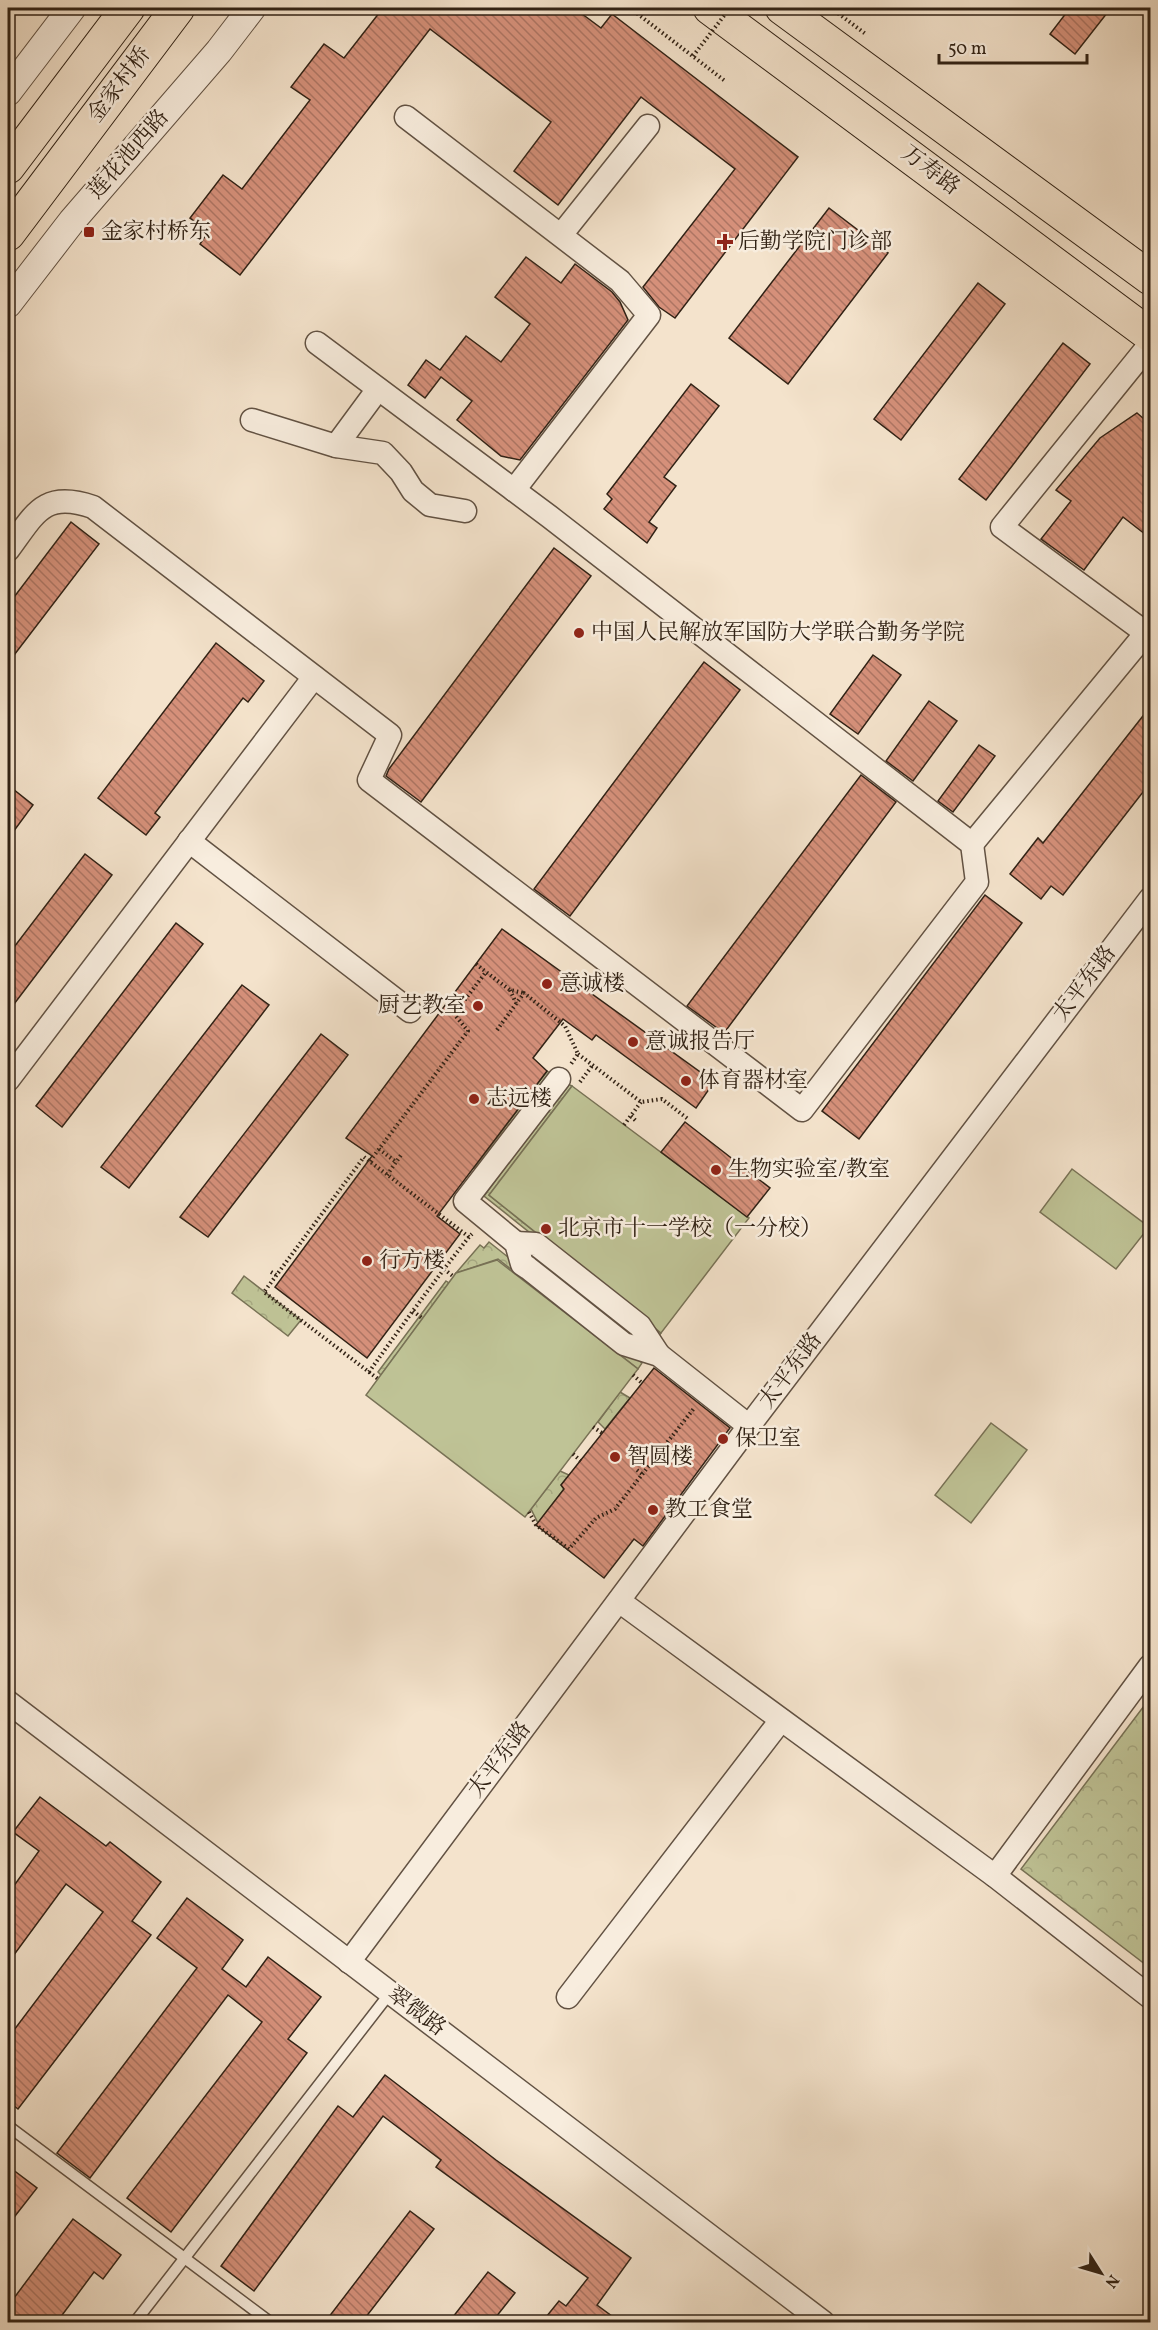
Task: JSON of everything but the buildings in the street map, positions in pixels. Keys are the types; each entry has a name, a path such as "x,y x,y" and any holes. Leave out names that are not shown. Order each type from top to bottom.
{"main road":[{"name":"金家村桥","path":"8,167 128,8"},
{"name":"金家村桥","path":"61,163 178,8"},
{"name":"万寿路","path":"710,8 1150,335"},
{"name":"万寿路","path":"782,8 1150,278"},
{"name":"莲花池西路","path":"8,234 61,163"}],"street":[{"path":"8,93 72,8"},
{"name":"莲花池西路","path":"8,304 72,221 219,51 252,8"},
{"path":"406,117 620,281 649,315 514,490"},
{"path":"561,235 648,126"},
{"path":"8,550 34,516 49,503 73,500 93,507 390,735 369,780 802,1110 977,882 972,844 514,490 317,343"},
{"path":"972,844 1146,633 1002,527 1150,344"},
{"path":"336,446 378,389"},
{"path":"252,420 336,446 383,453 401,472 413,491 430,505 465,511"},
{"path":"8,1080 314,677"},
{"path":"189,841 410,1011"},
{"name":"太平东路","path":"350,1962 749,1426 1150,899"},
{"path":"567,1083 465,1201 516,1243 522,1264 624,1344 659,1355 749,1426"},
{"path":"619,1601 995,1876 1150,1997"},
{"path":"995,1876 1150,1666"},
{"name":"翠微路","path":"8,1702 823,2322"},
{"path":"568,1997 781,1720"}],"lane":[{"path":"135,2322 390,1993"},
{"path":"8,2126 270,2322"}],"path":[{"path":"630,8 725,81"},
{"path":"693,56 730,8"},
{"path":"831,8 867,35"},
{"path":"476,964 510,990 524,993 565,1026 578,1054 641,1102 662,1099 688,1119"},
{"path":"370,1161 468,1031 454,1014 486,972"},
{"path":"510,990 516,1004"},
{"path":"497,1030 524,993"},
{"path":"567,1083 578,1054"},
{"path":"567,1083 592,1066"},
{"path":"624,1125 641,1102"},
{"path":"631,1116 637,1122"},
{"path":"379,1149 396,1162"},
{"path":"387,1175 401,1155"},
{"path":"378,1379 264,1292 364,1157 469,1237"},
{"path":"342,1176 347,1180"},
{"path":"369,1372 412,1311 484,1217"},
{"path":"444,1269 454,1277"},
{"path":"271,1272 276,1275"},
{"path":"412,1311 423,1319"},
{"path":"633,1376 642,1383"},
{"path":"529,1512 536,1525 569,1549 596,1518 615,1509 706,1393"},
{"path":"593,1427 602,1433"},
{"path":"573,1454 581,1461"},
{"path":"637,1470 642,1474"}],"green space":[{"path":"547,1071 550,1073 477,1170 474,1168"},
{"path":"568,1084 572,1086 489,1195 661,1333 659,1336 484,1196"},
{"path":"572,1086 749,1218 661,1333 489,1195"},
{"path":"1072,1169 1149,1227 1116,1269 1040,1212"},
{"path":"489,1242 642,1363 638,1369 498,1259 456,1273 480,1245 484,1248"},
{"path":"497,1260 638,1369 525,1517 366,1395 456,1273"},
{"path":"244,1276 301,1320 288,1336 232,1293"},
{"path":"446,1281 449,1283 381,1375 378,1372"},
{"path":"620,1392 630,1398 605,1429 598,1422"},
{"path":"991,1423 1027,1450 971,1523 935,1495"},
{"path":"560,1471 569,1475 561,1485 564,1489 538,1523 531,1509"},
{"path":"1150,1698 1150,1968 1021,1869"}],"place":[{"name":"金家村桥东","path":"89,232"},
{"name":"后勤学院门诊部","path":"725,242"},
{"name":"中国人民解放军国防大学联合勤务学院","path":"579,633"},
{"name":"意诚楼","path":"547,984"},
{"name":"厨艺教室","path":"478,1006"},
{"name":"意诚报告厅","path":"633,1042"},
{"name":"体育器材室","path":"686,1081"},
{"name":"志远楼","path":"474,1099"},
{"name":"生物实验室/教室","path":"716,1170"},
{"name":"北京市十一学校（一分校）","path":"546,1229"},
{"name":"行方楼","path":"367,1261"},
{"name":"保卫室","path":"723,1439"},
{"name":"智圆楼","path":"615,1457"},
{"name":"教工食堂","path":"653,1510"}]}
